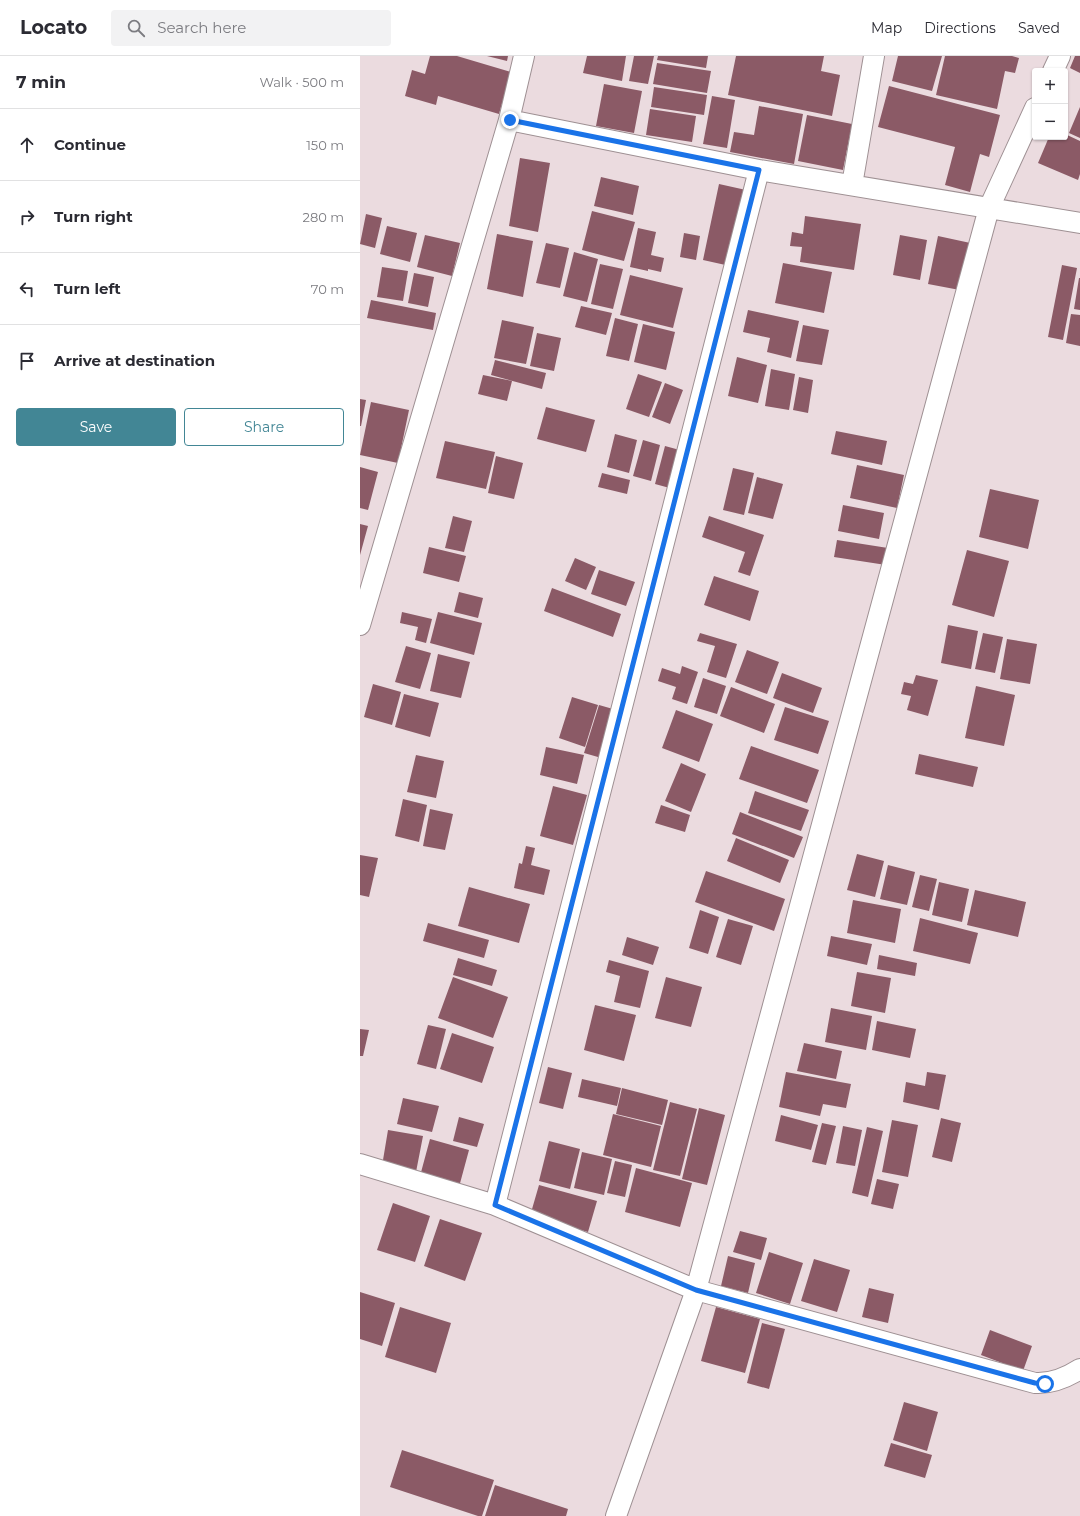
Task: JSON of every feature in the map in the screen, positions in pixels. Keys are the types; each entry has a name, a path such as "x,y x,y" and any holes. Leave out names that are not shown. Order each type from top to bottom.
{"street":[{"path":"360,625 510,120 524,56"},
{"path":"852,185 874,56"},
{"path":"1054,68 1060,56"},
{"path":"616,1516 696,1290 989,208 1032,115"},
{"path":"510,120 759,170 1080,223"},
{"path":"495,1205 759,170"},
{"path":"360,1164 495,1205 696,1290 1035,1383 1045,1384 1066,1378 1080,1369"}],"building":[{"path":"430,56 457,56 511,72 499,114 438,96 436,105 405,96 412,70 425,74"},
{"path":"487,56 508,56 507,61"},
{"path":"587,56 626,56 622,81 583,73"},
{"path":"634,56 654,56 648,84 629,81"},
{"path":"658,56 708,56 706,68 657,60"},
{"path":"736,56 824,56 821,71 840,75 832,116 728,95"},
{"path":"898,56 942,56 932,91 892,81"},
{"path":"945,56 1012,56 1019,58 1015,73 1005,71 997,109 936,95"},
{"path":"1075,56 1080,56 1080,73 1070,68"},
{"path":"657,63 711,71 707,93 653,84"},
{"path":"604,84 642,91 634,133 596,126"},
{"path":"889,86 1000,115 989,157 980,154 970,192 945,185 955,147 878,127"},
{"path":"654,87 707,95 704,115 651,107"},
{"path":"712,96 735,100 727,148 703,144"},
{"path":"759,106 803,114 794,164 730,152 734,132 754,135"},
{"path":"1080,107 1080,138 1069,133"},
{"path":"650,109 696,116 692,142 646,135"},
{"path":"807,115 852,124 843,170 798,161"},
{"path":"1068,135 1080,141 1080,174 1078,180 1038,163 1048,140 1068,140"},
{"path":"520,158 550,163 538,232 509,226"},
{"path":"601,177 639,186 633,215 594,206"},
{"path":"719,184 746,190 730,266 703,260"},
{"path":"592,211 635,222 624,261 582,250"},
{"path":"366,214 382,218 375,248 360,244"},
{"path":"805,216 861,224 854,270 800,262 802,247 790,246 792,232 803,234"},
{"path":"387,226 417,233 410,262 380,254"},
{"path":"638,228 656,232 651,255 664,258 661,272 630,267"},
{"path":"684,233 700,236 696,260 680,257"},
{"path":"497,234 533,241 523,297 487,289"},
{"path":"425,235 460,243 452,276 417,267"},
{"path":"900,235 927,240 920,280 893,275"},
{"path":"938,236 975,244 965,291 928,284"},
{"path":"546,243 569,248 560,288 536,283"},
{"path":"574,252 598,259 587,302 563,296"},
{"path":"783,263 832,272 824,313 775,303"},
{"path":"600,264 623,269 613,309 591,304"},
{"path":"1062,265 1077,268 1063,340 1048,337"},
{"path":"382,267 408,271 403,301 377,297"},
{"path":"414,273 434,277 428,307 408,303"},
{"path":"630,275 683,288 673,328 620,315"},
{"path":"1080,278 1080,310 1074,309"},
{"path":"371,300 436,313 433,330 367,318"},
{"path":"581,306 612,313 606,335 575,327"},
{"path":"748,310 799,321 791,358 767,352 770,338 743,332"},
{"path":"1071,314 1080,315 1080,346 1066,343"},
{"path":"615,318 638,324 629,361 606,356"},
{"path":"502,320 534,327 526,364 494,358"},
{"path":"643,324 675,332 666,370 634,362"},
{"path":"803,325 829,330 822,365 796,361"},
{"path":"537,333 561,338 554,371 530,366"},
{"path":"737,357 767,365 758,403 728,396"},
{"path":"495,360 546,373 542,389 491,375"},
{"path":"771,369 795,374 789,410 765,406"},
{"path":"638,374 662,382 649,417 626,409"},
{"path":"483,375 512,381 507,401 478,394"},
{"path":"799,377 813,380 808,413 793,410"},
{"path":"665,383 683,390 670,424 652,417"},
{"path":"360,399 366,400 361,426 360,426"},
{"path":"371,402 409,410 398,463 360,455"},
{"path":"546,407 595,420 586,452 537,439"},
{"path":"836,431 887,441 882,465 831,454"},
{"path":"615,434 637,440 629,473 607,467"},
{"path":"643,440 660,445 651,481 633,476"},
{"path":"445,441 495,452 486,489 436,478"},
{"path":"665,446 687,452 677,490 655,484"},
{"path":"496,456 523,463 514,499 488,493"},
{"path":"857,465 904,475 897,508 850,498"},
{"path":"360,467 378,472 368,510 360,508"},
{"path":"733,468 754,473 744,515 723,510"},
{"path":"602,473 630,480 627,494 598,487"},
{"path":"757,477 783,484 773,519 748,513"},
{"path":"990,489 1039,500 1028,549 979,537"},
{"path":"843,505 884,513 879,539 838,531"},
{"path":"453,516 472,521 464,552 445,548"},
{"path":"709,516 764,535 750,576 738,572 745,552 702,537"},
{"path":"360,524 368,526 360,555"},
{"path":"837,540 888,548 886,565 834,557"},
{"path":"429,547 466,556 459,582 423,573"},
{"path":"967,550 1009,561 994,617 952,605"},
{"path":"575,558 596,567 586,590 565,581"},
{"path":"599,570 635,582 626,606 591,594"},
{"path":"714,576 759,591 750,621 704,605"},
{"path":"552,588 621,614 613,637 544,611"},
{"path":"459,592 483,598 478,618 454,612"},
{"path":"402,612 432,619 426,643 415,640 418,627 400,623"},
{"path":"438,612 482,623 474,655 430,643"},
{"path":"948,625 978,631 971,669 941,663"},
{"path":"700,633 737,644 726,678 707,672 715,646 697,641"},
{"path":"983,633 1003,637 995,673 975,669"},
{"path":"1007,639 1037,644 1030,684 1000,679"},
{"path":"406,646 431,653 420,689 395,682"},
{"path":"747,650 779,662 767,694 735,682"},
{"path":"438,654 470,662 461,698 430,691"},
{"path":"682,666 698,672 687,704 672,699 676,687 658,681 662,668 680,674"},
{"path":"782,673 822,688 813,713 773,698"},
{"path":"916,675 938,680 928,716 907,710 911,696 901,694 904,682 913,684"},
{"path":"703,678 726,686 717,714 694,707"},
{"path":"373,684 401,692 392,725 364,717"},
{"path":"976,686 1015,695 1004,746 965,738"},
{"path":"731,687 775,704 764,733 720,716"},
{"path":"404,694 439,703 430,737 395,727"},
{"path":"572,697 598,705 585,747 559,738"},
{"path":"599,705 620,711 605,759 584,753"},
{"path":"785,707 829,721 818,754 774,740"},
{"path":"676,710 713,724 699,762 662,748"},
{"path":"751,746 819,770 807,803 739,779"},
{"path":"546,747 584,755 577,784 540,775"},
{"path":"919,754 978,767 973,787 915,774"},
{"path":"416,755 444,761 436,798 407,792"},
{"path":"681,763 706,774 691,812 665,801"},
{"path":"553,786 587,795 573,845 540,836"},
{"path":"755,791 809,810 801,831 748,813"},
{"path":"403,799 427,805 419,842 395,836"},
{"path":"661,805 690,815 685,832 655,823"},
{"path":"430,809 453,814 445,850 423,846"},
{"path":"740,812 803,837 794,858 732,834"},
{"path":"736,838 789,860 780,883 727,861"},
{"path":"526,846 535,848 531,865 550,870 544,895 514,888 519,863 522,864"},
{"path":"857,854 884,861 875,897 847,890"},
{"path":"360,855 378,858 369,897 360,895"},
{"path":"888,865 915,872 907,905 880,899"},
{"path":"706,871 785,899 774,931 695,902"},
{"path":"920,875 937,879 929,911 912,907"},
{"path":"939,882 969,889 962,922 932,915"},
{"path":"469,887 530,904 519,943 458,926"},
{"path":"975,890 1026,902 1018,937 967,925"},
{"path":"853,900 901,909 895,943 847,933"},
{"path":"700,910 719,917 708,954 689,948"},
{"path":"920,918 978,933 970,964 913,951"},
{"path":"728,919 753,926 741,965 716,957"},
{"path":"428,923 489,940 484,958 423,941"},
{"path":"831,936 872,944 867,965 827,956"},
{"path":"627,937 659,947 653,965 622,955"},
{"path":"879,955 917,963 915,976 877,969"},
{"path":"458,958 497,970 492,986 453,975"},
{"path":"609,960 649,971 640,1008 614,1002 620,976 606,972"},
{"path":"857,972 891,978 885,1013 851,1006"},
{"path":"453,977 508,997 493,1038 438,1018"},
{"path":"666,977 702,987 691,1027 655,1018"},
{"path":"595,1005 636,1015 624,1061 584,1050"},
{"path":"831,1008 872,1016 866,1050 825,1042"},
{"path":"877,1021 916,1029 910,1058 872,1050"},
{"path":"428,1025 446,1029 436,1069 417,1064"},
{"path":"360,1029 369,1030 363,1056 360,1056"},
{"path":"452,1033 494,1047 482,1083 440,1069"},
{"path":"804,1043 842,1051 836,1079 797,1071"},
{"path":"548,1067 572,1073 563,1109 539,1103"},
{"path":"786,1072 851,1084 846,1108 823,1104 820,1116 779,1107"},
{"path":"927,1072 946,1075 939,1110 903,1102 906,1082 925,1086"},
{"path":"582,1079 621,1088 617,1106 578,1097"},
{"path":"622,1088 668,1100 662,1125 616,1114"},
{"path":"403,1098 439,1106 432,1132 397,1124"},
{"path":"670,1102 697,1109 680,1176 653,1170"},
{"path":"699,1108 725,1115 707,1185 682,1179"},
{"path":"613,1114 661,1126 651,1167 603,1155"},
{"path":"781,1115 818,1125 811,1150 775,1141"},
{"path":"459,1117 484,1124 477,1147 453,1141"},
{"path":"941,1118 961,1123 952,1162 932,1157"},
{"path":"892,1120 918,1125 908,1177 882,1172"},
{"path":"822,1123 836,1126 826,1165 812,1162"},
{"path":"843,1126 862,1130 855,1166 836,1163"},
{"path":"867,1127 883,1131 868,1197 852,1193"},
{"path":"388,1130 423,1136 416,1172 382,1166"},
{"path":"430,1139 469,1150 459,1187 420,1176"},
{"path":"549,1141 580,1149 570,1189 539,1181"},
{"path":"582,1152 612,1159 604,1195 574,1188"},
{"path":"615,1161 632,1165 625,1197 607,1193"},
{"path":"636,1168 692,1183 680,1227 625,1212"},
{"path":"877,1179 899,1184 893,1209 871,1204"},
{"path":"539,1185 597,1201 588,1232 530,1216"},
{"path":"393,1203 430,1216 415,1262 377,1250"},
{"path":"440,1219 482,1233 465,1281 424,1266"},
{"path":"740,1231 767,1238 761,1260 733,1252"},
{"path":"769,1252 803,1263 790,1304 756,1293"},
{"path":"728,1256 755,1263 748,1293 721,1286"},
{"path":"814,1259 850,1270 837,1312 801,1301"},
{"path":"869,1288 894,1294 888,1323 862,1317"},
{"path":"360,1292 395,1303 382,1346 360,1339"},
{"path":"400,1307 451,1323 436,1373 385,1357"},
{"path":"716,1307 760,1319 745,1373 701,1361"},
{"path":"762,1323 785,1329 769,1389 747,1383"},
{"path":"990,1330 1032,1346 1023,1371 981,1355"},
{"path":"904,1402 938,1412 927,1451 893,1440"},
{"path":"891,1443 932,1455 925,1478 884,1466"},
{"path":"402,1450 494,1480 482,1516 478,1516 390,1487"},
{"path":"495,1485 568,1509 566,1516 485,1516"}],"route":[{"path":"510,120 759,170 495,1205 696,1290 1035,1383 1045,1384"}]}
